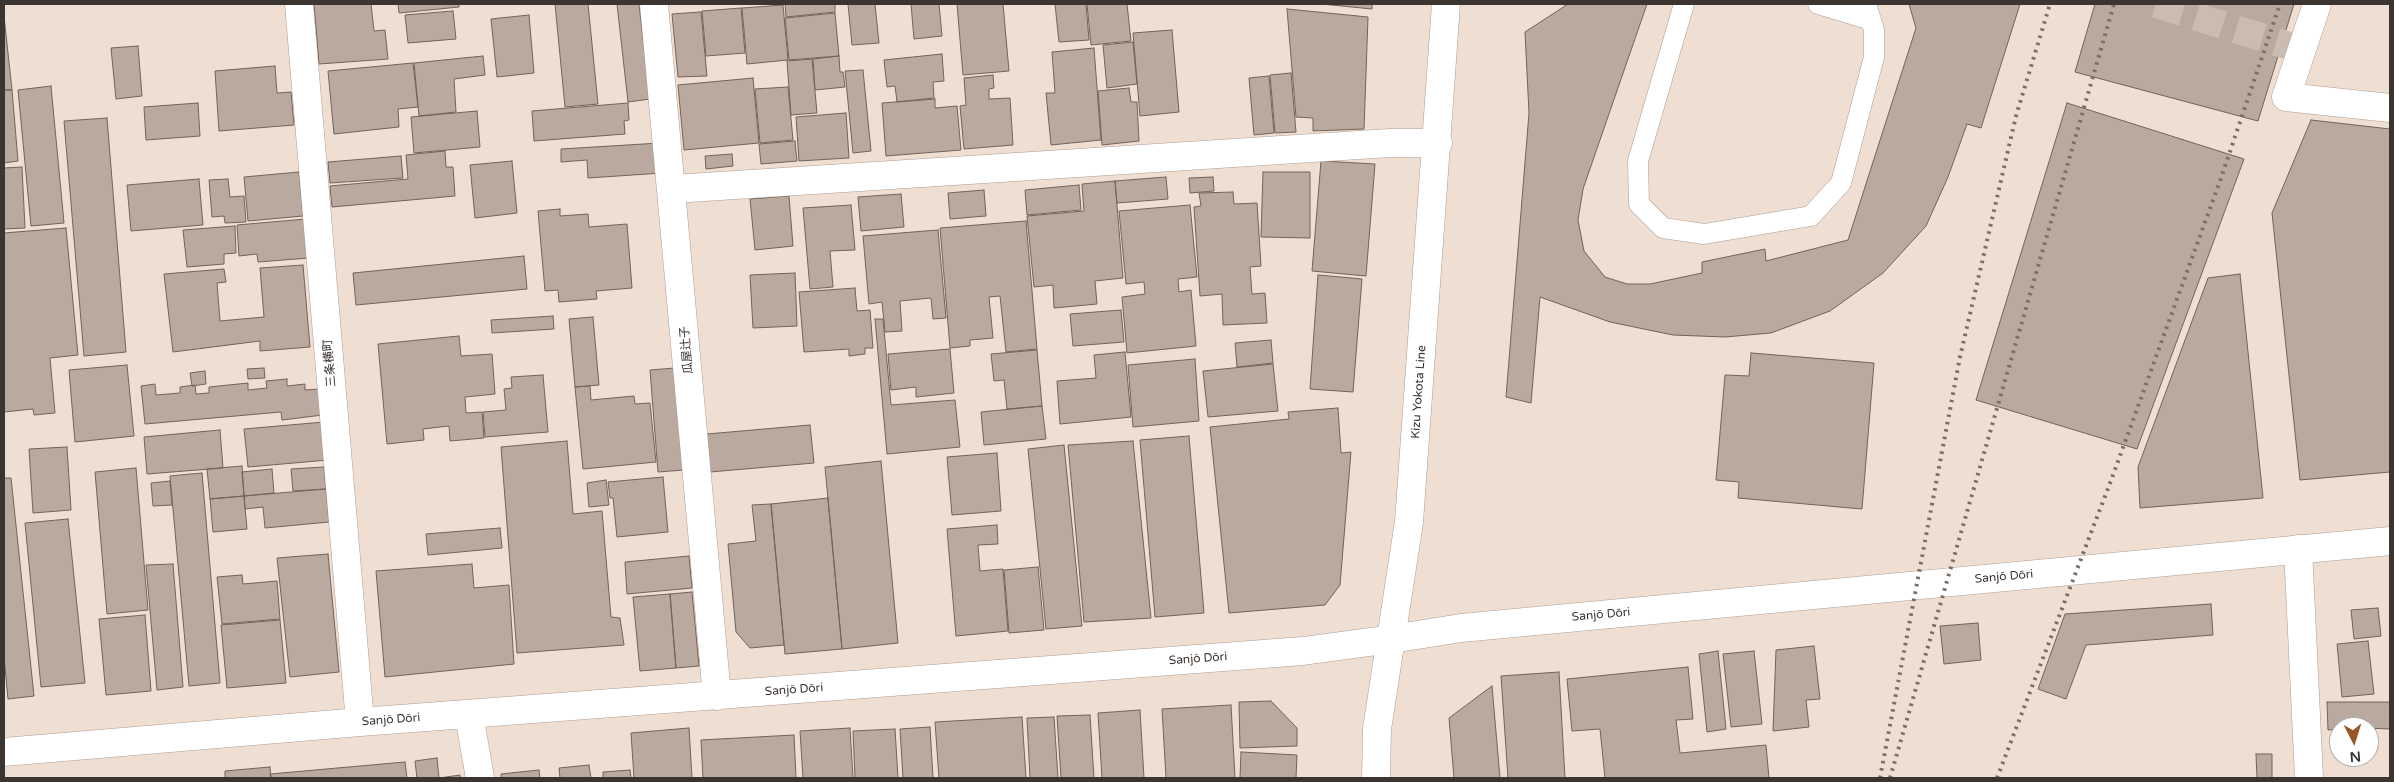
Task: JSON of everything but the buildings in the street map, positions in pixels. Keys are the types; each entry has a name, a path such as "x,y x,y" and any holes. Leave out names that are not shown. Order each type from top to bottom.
{"street":[{"name":"三条横町","path":"299,4 360,722"},
{"name":"瓜屋辻子","path":"654,4 673,189 717,696"},
{"name":"Kizu Yokota Line","path":"1376,778 1378,729 1410,522 1438,143 1446,4"},
{"path":"2317,4 2286,97 2390,108"},
{"path":"673,189 1390,144 1438,143"},
{"name":"Sanjō Dōri","path":"4,752 360,722 1304,651 1392,640 1471,627 2390,541"},
{"path":"2298,549 2309,778"},
{"path":"469,715 480,778"}],"lane":[{"path":"1686,4 1638,161 1639,204 1663,228 1704,234 1811,216 1841,183 1874,57 1874,30 1869,12 1818,4"}],"tunnel":[{"path":"2156,4 2302,50"}],"railway":[{"path":"1880,778 1960,357 2016,116 2050,4"},
{"path":"1890,778 2114,4"},
{"path":"1997,778 2109,486 2220,181 2280,4"}]}
